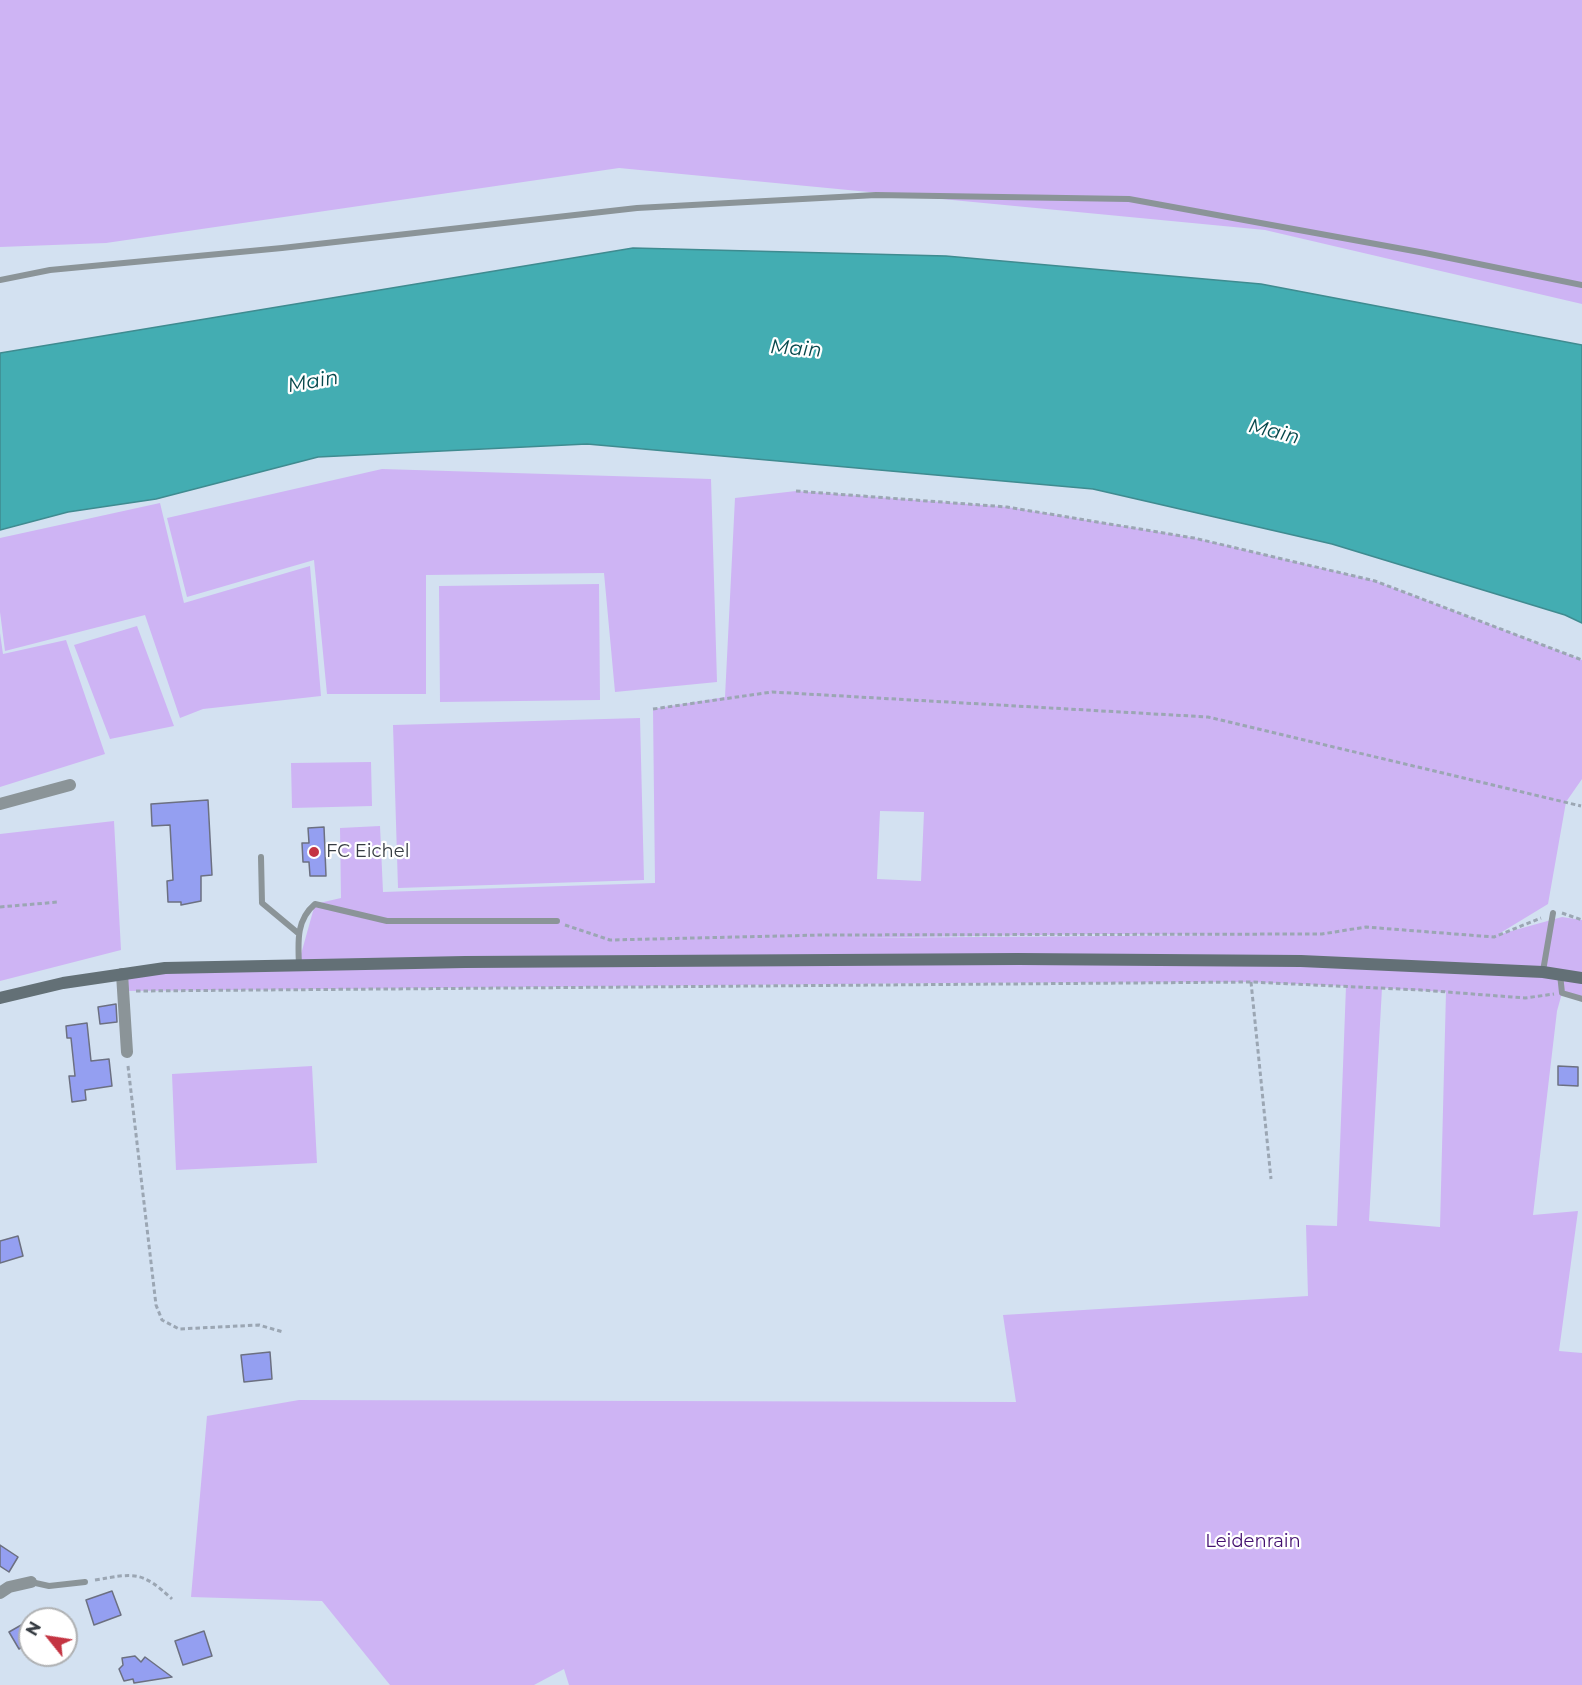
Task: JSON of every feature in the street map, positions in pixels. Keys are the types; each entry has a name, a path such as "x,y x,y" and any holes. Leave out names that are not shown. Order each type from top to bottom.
{"main road":[{"path":"0,998 63,983 122,974 195,967 298,965 1030,959 1301,960 1543,972 1582,978"}],"street":[{"path":"0,804 70,785"},
{"path":"122,974 127,1052"},
{"path":"0,1593 9,1587 31,1582"}],"lane":[{"path":"0,280 50,270 294,247 637,208 876,195 1129,199 1425,253 1582,285"},
{"path":"261,858 262,903 298,933"},
{"path":"298,965 298,933 309,909 315,904 321,903 362,917 387,921 557,921"},
{"path":"1543,972 1553,913"},
{"path":"1560,974 1562,993 1582,999"},
{"path":"31,1582 49,1586 85,1582"}],"path":[{"path":"796,491 1008,507 1194,538 1376,581 1582,660"},
{"path":"652,709 772,692 1208,717 1581,806"},
{"path":"0,907 58,902"},
{"path":"557,921 610,940 834,935 1322,934 1366,927 1494,937 1553,913 1567,912 1582,920"},
{"path":"1251,982 1271,1179"},
{"path":"124,991 1251,982 1421,990 1525,998 1562,993"},
{"path":"127,1052 156,1305 162,1320 178,1329 259,1325 284,1332"},
{"path":"85,1582 135,1575 149,1578 172,1599"}],"green space":[{"path":"0,0 1582,0 1582,304 1265,230 619,168 106,243 0,247"},
{"path":"382,469 711,479 717,682 615,692 604,573 426,575 426,694 327,694 314,560 187,597 167,518"},
{"name":"Leidenrain","path":"796,491 1007,507 1194,538 1375,581 1582,660 1582,779 1566,802 1548,904 1497,935 1562,917 1582,920 1582,999 1562,993 1557,1011 1533,1215 1578,1211 1559,1351 1582,1353 1582,1685 569,1685 564,1669 534,1685 390,1685 322,1601 191,1597 207,1416 299,1400 1016,1402 1003,1315 1308,1296 1306,1225 1337,1226 1346,986 1251,982 952,983 124,991 122,974 298,965 315,904 341,898 340,828 380,826 383,892 655,883 653,709 725,697 735,498","holes":["880,811 924,812 921,881 877,879","1105,934 1242,935 844,938","1382,988 1446,992 1440,1227 1369,1221"]},
{"path":"160,503 184,603 310,566 321,696 203,709 180,718 145,615 5,651 0,612 0,538"},
{"path":"599,584 600,700 440,702 439,586"},
{"path":"137,626 174,726 110,739 74,645"},
{"path":"0,633 3,654 66,640 105,754 0,787"},
{"path":"640,718 644,880 398,888 393,725"},
{"path":"371,762 372,806 292,808 291,763"},
{"path":"114,821 121,950 0,981 0,834"},
{"path":"312,1066 317,1163 176,1170 172,1074"}],"water":[{"name":"Main","path":"633,248 946,256 1261,284 1582,345 1582,623 1565,615 1332,544 1093,489 587,444 318,457 156,499 68,512 0,530 0,353"}],"building":[{"path":"208,800 212,875 201,876 201,901 181,905 181,902 168,902 167,881 173,880 170,825 152,826 151,804"},
{"name":"FC Eichel","path":"324,827 326,876 310,876 309,862 303,862 302,843 309,843 308,828"},
{"path":"116,1004 117,1022 100,1024 98,1007"},
{"path":"87,1023 91,1061 109,1059 112,1086 85,1090 86,1100 72,1102 69,1076 75,1076 71,1038 67,1038 66,1026"},
{"path":"1558,1066 1578,1067 1578,1086 1558,1085"},
{"path":"18,1236 23,1256 0,1263 0,1241"},
{"path":"270,1352 272,1379 244,1382 241,1355"},
{"path":"0,1545 18,1557 9,1572 0,1566"},
{"path":"112,1591 121,1615 94,1625 86,1600"},
{"path":"18,1627 18,1647 9,1632"},
{"path":"204,1631 212,1656 183,1665 175,1641"},
{"path":"135,1656 141,1662 145,1657 172,1677 134,1683 133,1679 124,1681 119,1669 123,1665 122,1658"}],"place":[{"name":"FC Eichel","path":"314,852"}]}
